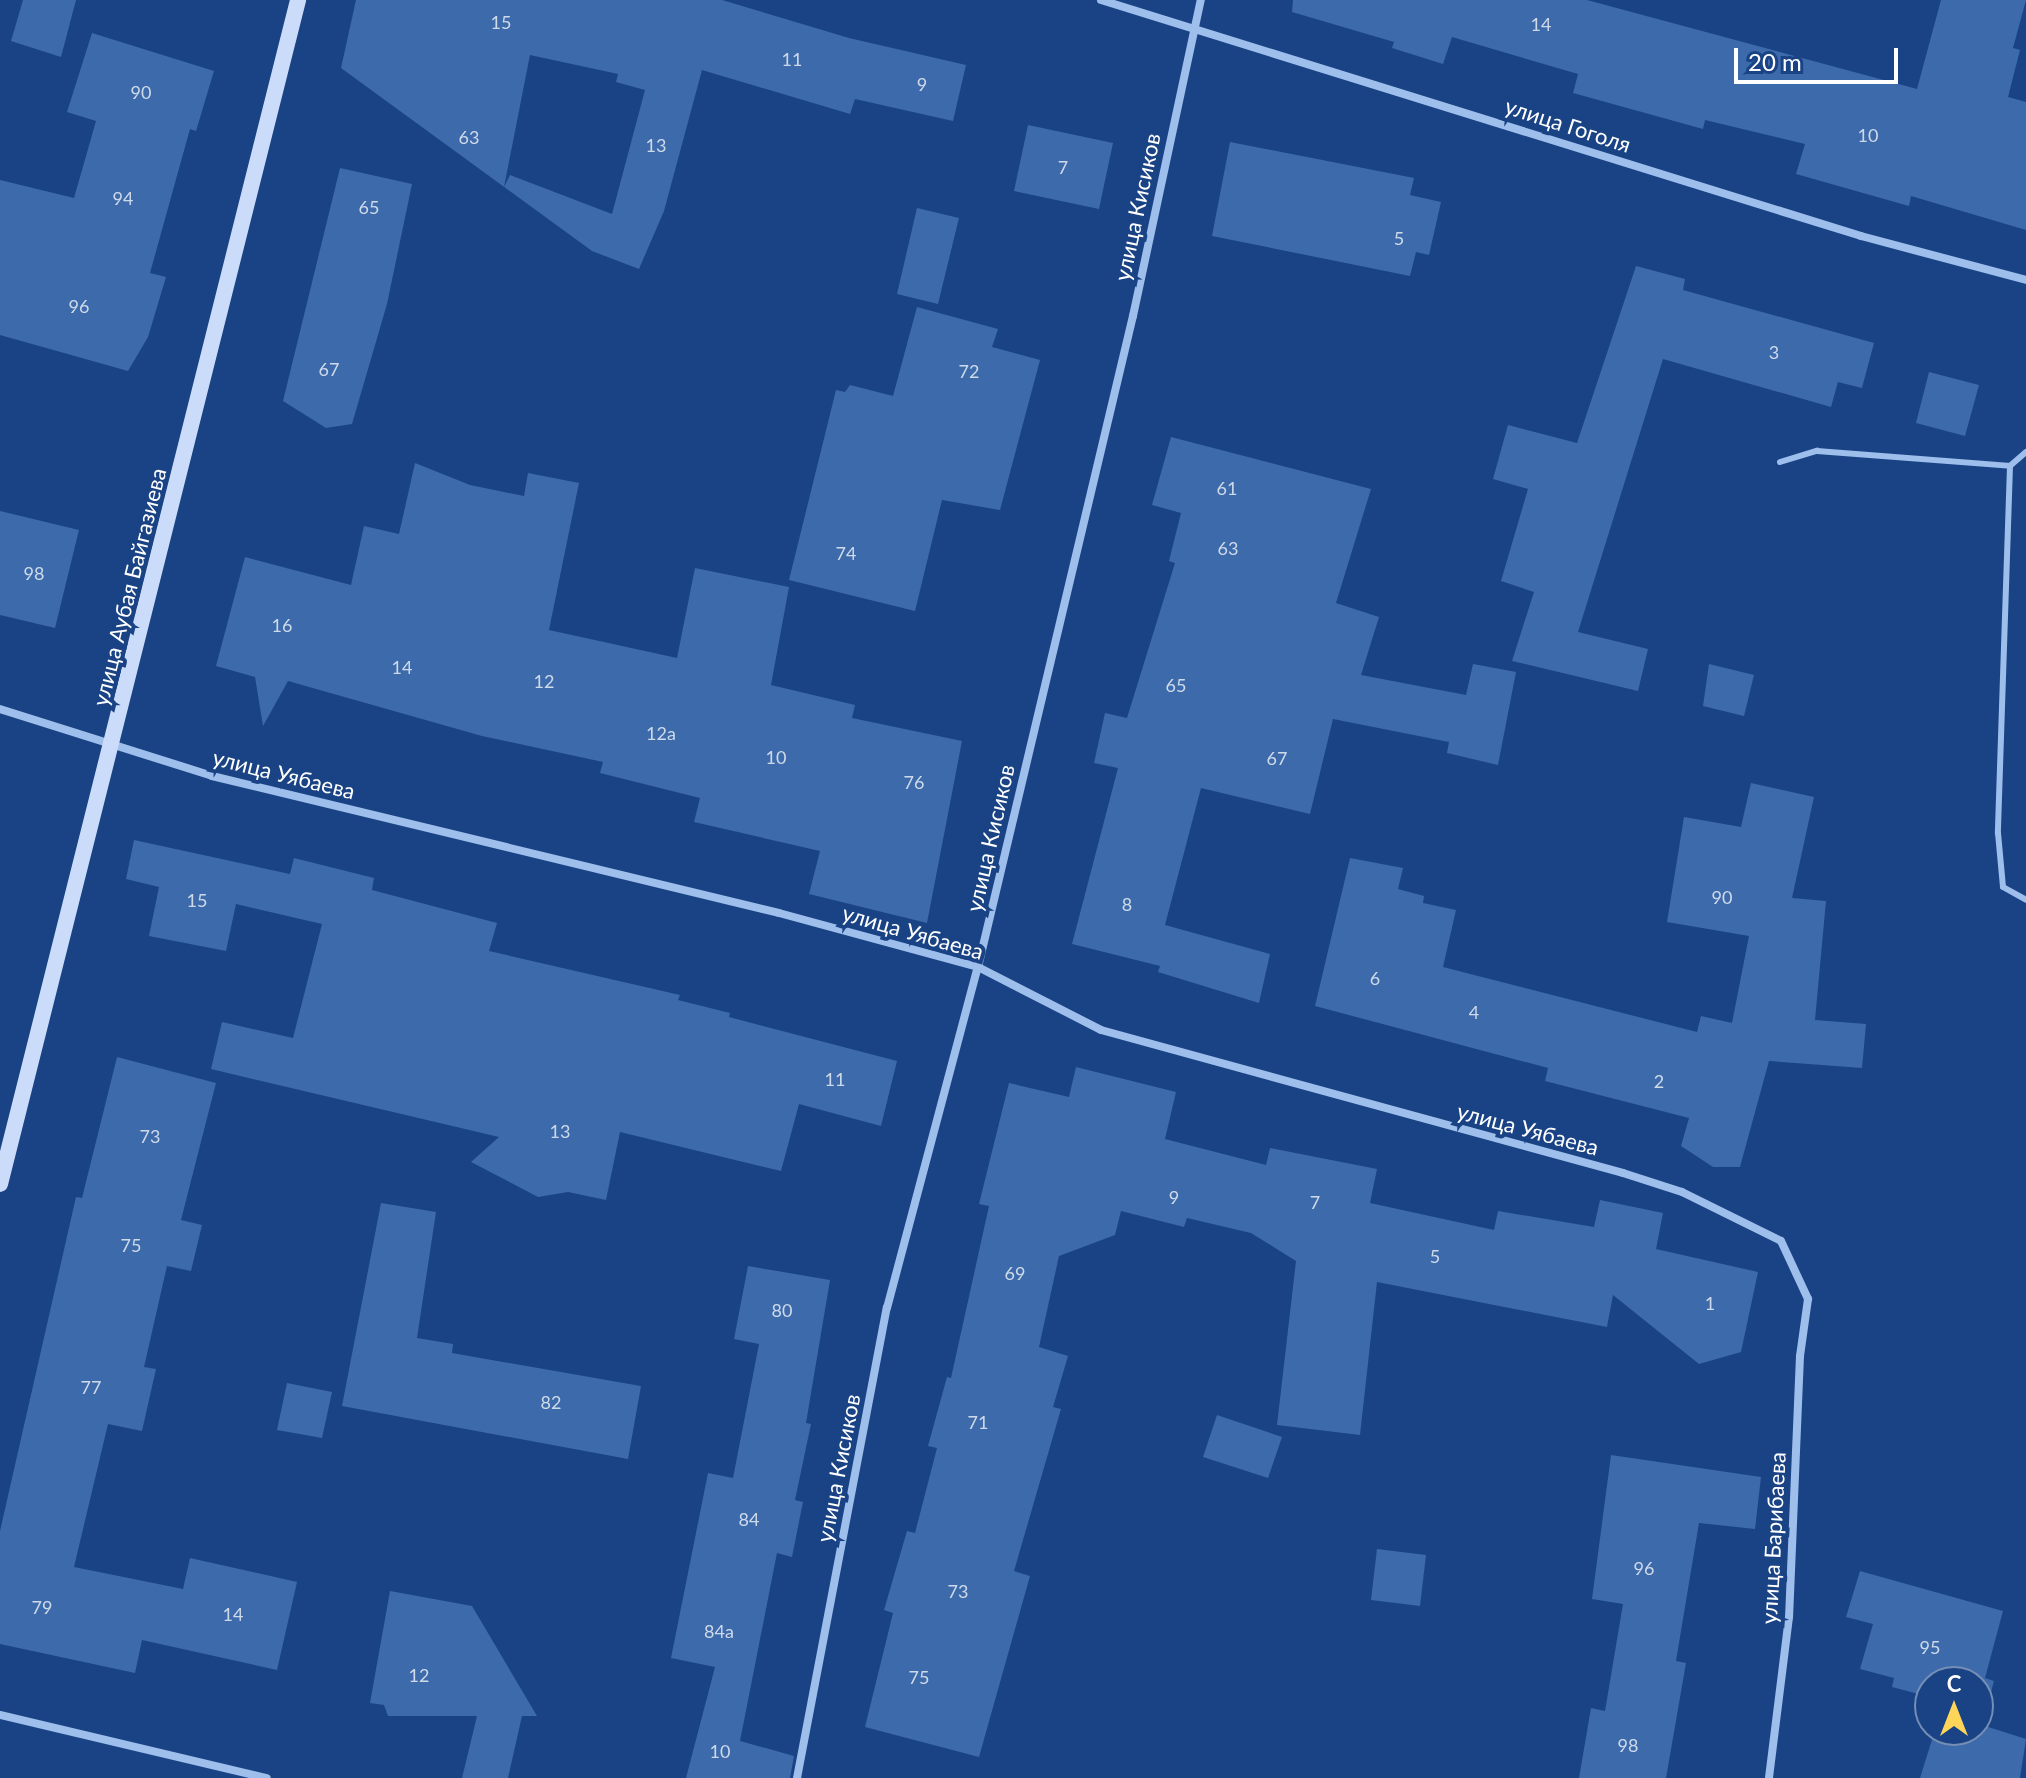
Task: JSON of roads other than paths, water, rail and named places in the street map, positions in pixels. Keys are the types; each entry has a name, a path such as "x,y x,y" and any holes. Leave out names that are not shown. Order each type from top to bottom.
{"main road":[{"name":"улица Аубая Байгазиева","path":"0,1184 298,0"}],"street":[{"name":"улица Гоголя","path":"1101,0 1195,26 1861,236 2026,280"},
{"name":"улица Кисиков","path":"797,1778 887,1308 978,967 1133,316 1201,0"},
{"name":"улица Уябаева","path":"0,709 113,740 212,776 779,913 978,967 1101,1030 1682,1192 1781,1241 1808,1299"},
{"name":"улица Барибаева","path":"1769,1778 1789,1617 1800,1356 1808,1299"},
{"path":"0,1715 267,1778"}],"lane":[{"path":"1780,462 1817,451 2010,466 2026,452"},
{"path":"2010,466 1998,833 2003,887 2026,900"}]}
